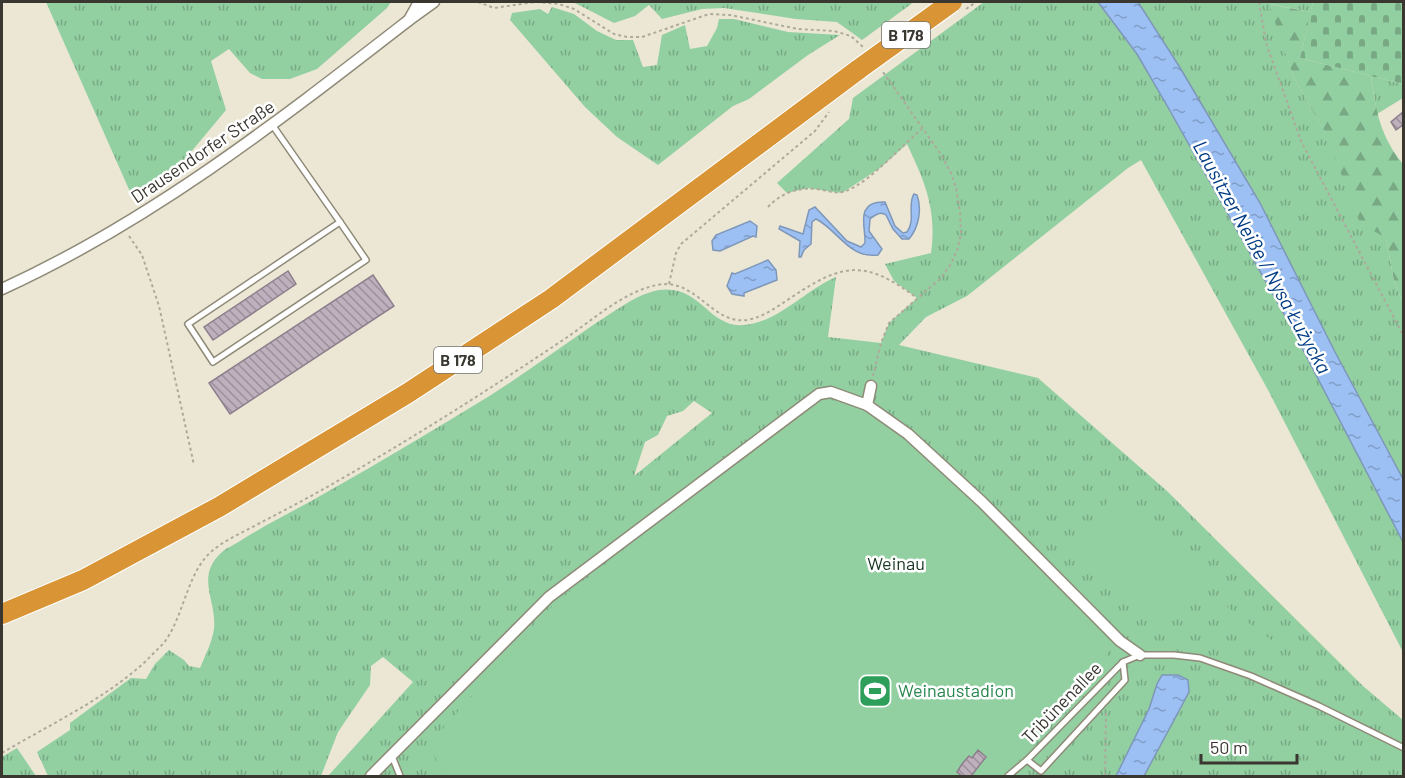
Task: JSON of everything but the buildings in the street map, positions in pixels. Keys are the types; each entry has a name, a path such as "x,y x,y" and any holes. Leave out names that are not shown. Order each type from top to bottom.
{"highway":[{"name":"B 178","path":"2,614 83,580 219,507 408,393 551,298 952,2"}],"street":[{"name":"Drausendorfer Straße","path":"409,20 420,2"},
{"name":"Drausendorfer Straße","path":"2,289 122,226 194,180 273,126 434,2"},
{"path":"867,405 871,386"},
{"path":"371,777 549,597 819,394 831,392 867,405 908,434 982,502 1120,641 1140,655"}],"lane":[{"path":"273,126 340,222 366,260 213,362 188,324 340,222"},
{"path":"1140,655 1200,658 1240,672 1319,706 1404,748"},
{"name":"Tribünenallee","path":"1008,777 1123,662 1140,655"},
{"path":"1027,760 1041,771 1125,680 1123,662"},
{"path":"392,754 400,777"}],"path":[{"path":"478,2 494,8 535,3 559,4 574,9 614,34 627,37 642,37 709,14 730,15 798,29 834,30 851,36 869,52"},
{"path":"1260,2 1266,43 1301,141 1404,337"},
{"path":"871,386 881,343 889,323 940,279 951,264 961,233 960,212 951,173 940,153 886,76"},
{"path":"669,284 676,253 681,244 814,131 833,106"},
{"path":"768,207 775,200 797,189 807,188 842,193 850,190 921,129"},
{"path":"122,226 142,255 159,306 194,465"},
{"path":"2,753 105,694 157,650 165,642 176,622 200,564 231,538 308,498 388,452 527,364 618,302 637,292 657,285 669,284 692,291 725,316 744,320 771,311 828,274 852,270 875,273 894,281 917,298"},
{"path":"1105,777 1106,701"}],"green space":[{"path":"46,2 391,2 317,69 290,79 262,79 250,73 229,49 211,61 226,110 181,164 131,194"},
{"path":"573,2 914,2 862,40 837,22 796,19 724,8 702,9 662,19 649,5 635,16 614,23"},
{"name":"Weinau","path":"984,2 1098,2 1137,54 1169,109 1289,323 1403,542 1403,652 1268,390 1141,160 967,296 926,317 899,345 1038,378 1167,491 1363,686 1403,720 1403,776 328,776 413,682 383,657 371,666 370,685 338,732 321,776 48,776 37,752 70,730 70,723 131,678 146,679 155,664 169,650 189,666 200,668 214,629 209,571 213,562 223,551 491,395 636,298 651,292 667,290 681,292 692,297 721,320 744,325 769,318 836,277 828,337 881,343 889,323 917,298 894,281 885,264 931,253 931,210 924,184 907,144 880,168 842,193 807,188 787,193 777,183 849,119 853,98","holes":["694,401 712,413 634,476 645,442 658,435 667,416 683,411"]},
{"path":"1138,2 1313,2 1311,12 1270,4 1293,76 1386,238 1394,281 1403,303 1403,479 1335,352 1260,203 1179,66"},
{"path":"1313,2 1403,2 1404,76 1402,84 1300,58"},
{"path":"1269,4 1311,12 1300,58 1371,76 1380,123 1395,154 1403,164 1403,303 1394,281 1386,238 1360,223 1325,132 1293,76"},
{"path":"552,7 574,14 597,31 616,40 633,40 643,67 657,65 662,35 685,25 690,49 707,46 717,28 719,19 734,19 788,32 840,35 808,55 749,99 733,106 658,165 617,137 585,107 510,20 512,13 540,9 548,14"},
{"path":"1371,76 1402,84 1403,98 1377,114"},
{"name":"Weinau","path":"817,400 865,408 906,436 957,483 1116,643 1012,768 1023,776 444,776 429,744 554,604"},
{"path":"1118,491 1207,579 1161,629 1072,542"},
{"path":"1222,603 1278,645 1273,651 1217,610"},
{"path":"17,748 36,776 2,776 2,757"}],"water":[{"name":"Lausitzer Neiße / Nysa Łużycka","path":"1098,2 1138,2 1179,66 1260,203 1335,352 1403,479 1403,542 1289,323 1169,109 1137,54"},
{"path":"914,194 919,200 919,212 915,229 909,239 902,239 893,229 886,215 878,214 870,219 869,231 882,249 878,255 859,253 816,219 812,222 811,244 799,257 800,241 779,229 780,226 803,234 809,210 815,207 847,241 861,247 865,243 865,210 869,206 885,202 895,226 903,233 907,232 911,222 911,202"},
{"path":"750,221 757,226 756,237 753,236 720,251 713,250 712,241 716,235"},
{"path":"768,260 776,270 777,280 744,293 744,296 732,294 727,286 732,273 735,274"},
{"path":"1162,675 1178,675 1188,680 1189,692 1144,776 1116,776 1149,709"}],"place":[{"name":"Weinaustadion","path":"875,691"}]}
